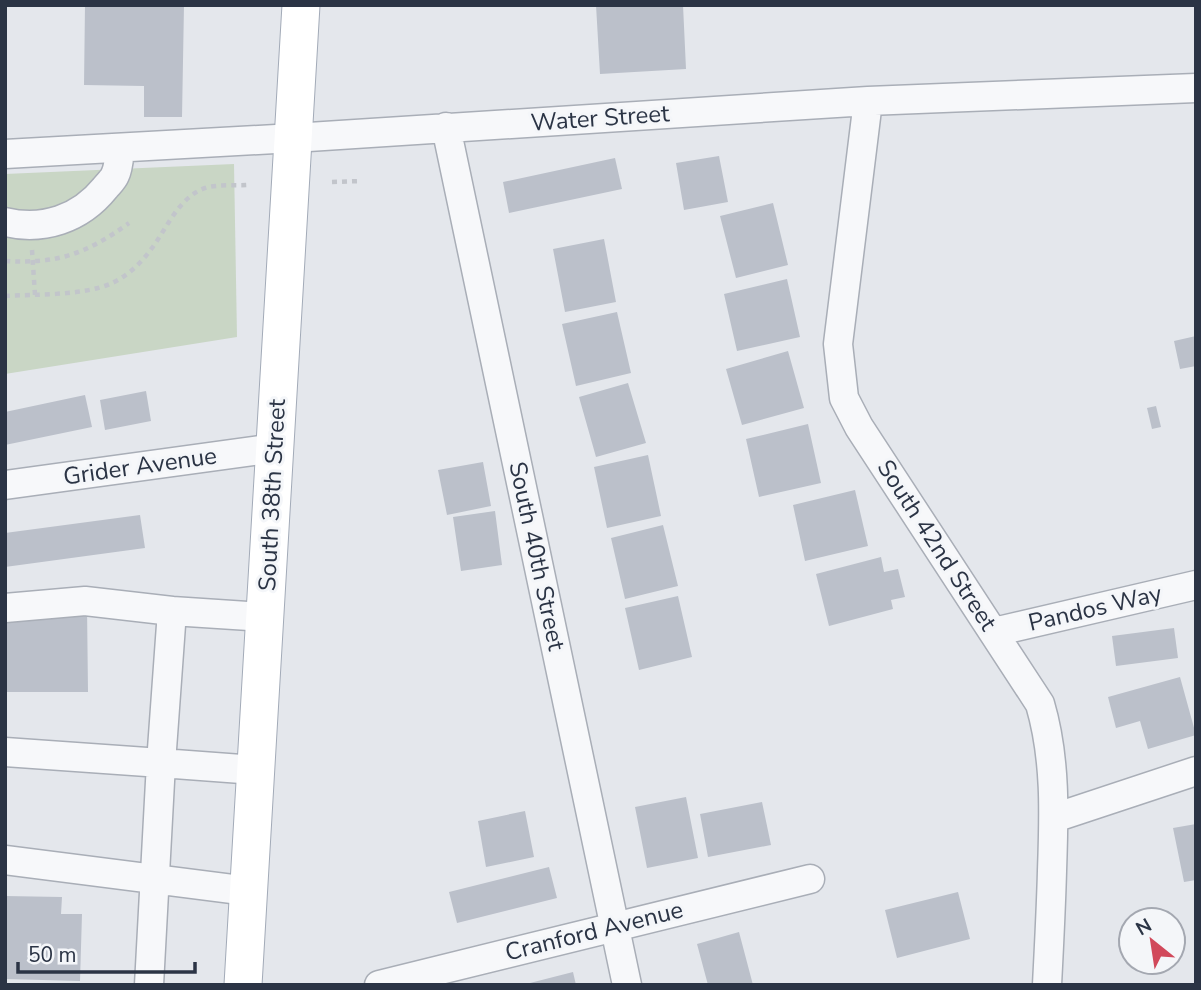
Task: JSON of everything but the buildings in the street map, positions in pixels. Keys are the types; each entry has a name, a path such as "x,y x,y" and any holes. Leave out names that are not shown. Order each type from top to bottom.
{"main road":[{"name":"South 38th Street","path":"243,985 300,5"}],"street":[{"name":"Water Street","path":"5,154 868,102 1196,88"},
{"name":"South 42nd Street","path":"868,102 838,344 844,398 859,427 1040,704 1047,728 1052,767 1054,818 1047,985"},
{"name":"South 40th Street","path":"446,128 627,985"},
{"path":"18,224 50,223 85,209 116,173 120,148"},
{"name":"Grider Avenue","path":"5,485 275,449"},
{"name":"Pandos Way","path":"994,632 1196,585"},
{"path":"5,608 85,601 172,611 265,617"},
{"path":"149,985 172,611"},
{"path":"5,752 255,770"},
{"path":"1054,818 1196,771"},
{"path":"5,860 248,891"},
{"name":"Cranford Avenue","path":"379,985 810,879"}],"path":[{"path":"332,182 361,181"},
{"path":"5,296 80,292 114,283 140,263 176,212 193,194 215,186 248,185"},
{"path":"5,261 59,260 99,244 129,223"},
{"path":"18,224 33,262 35,295"}],"green space":[{"path":"234,164 237,337 5,374 5,174"}]}
